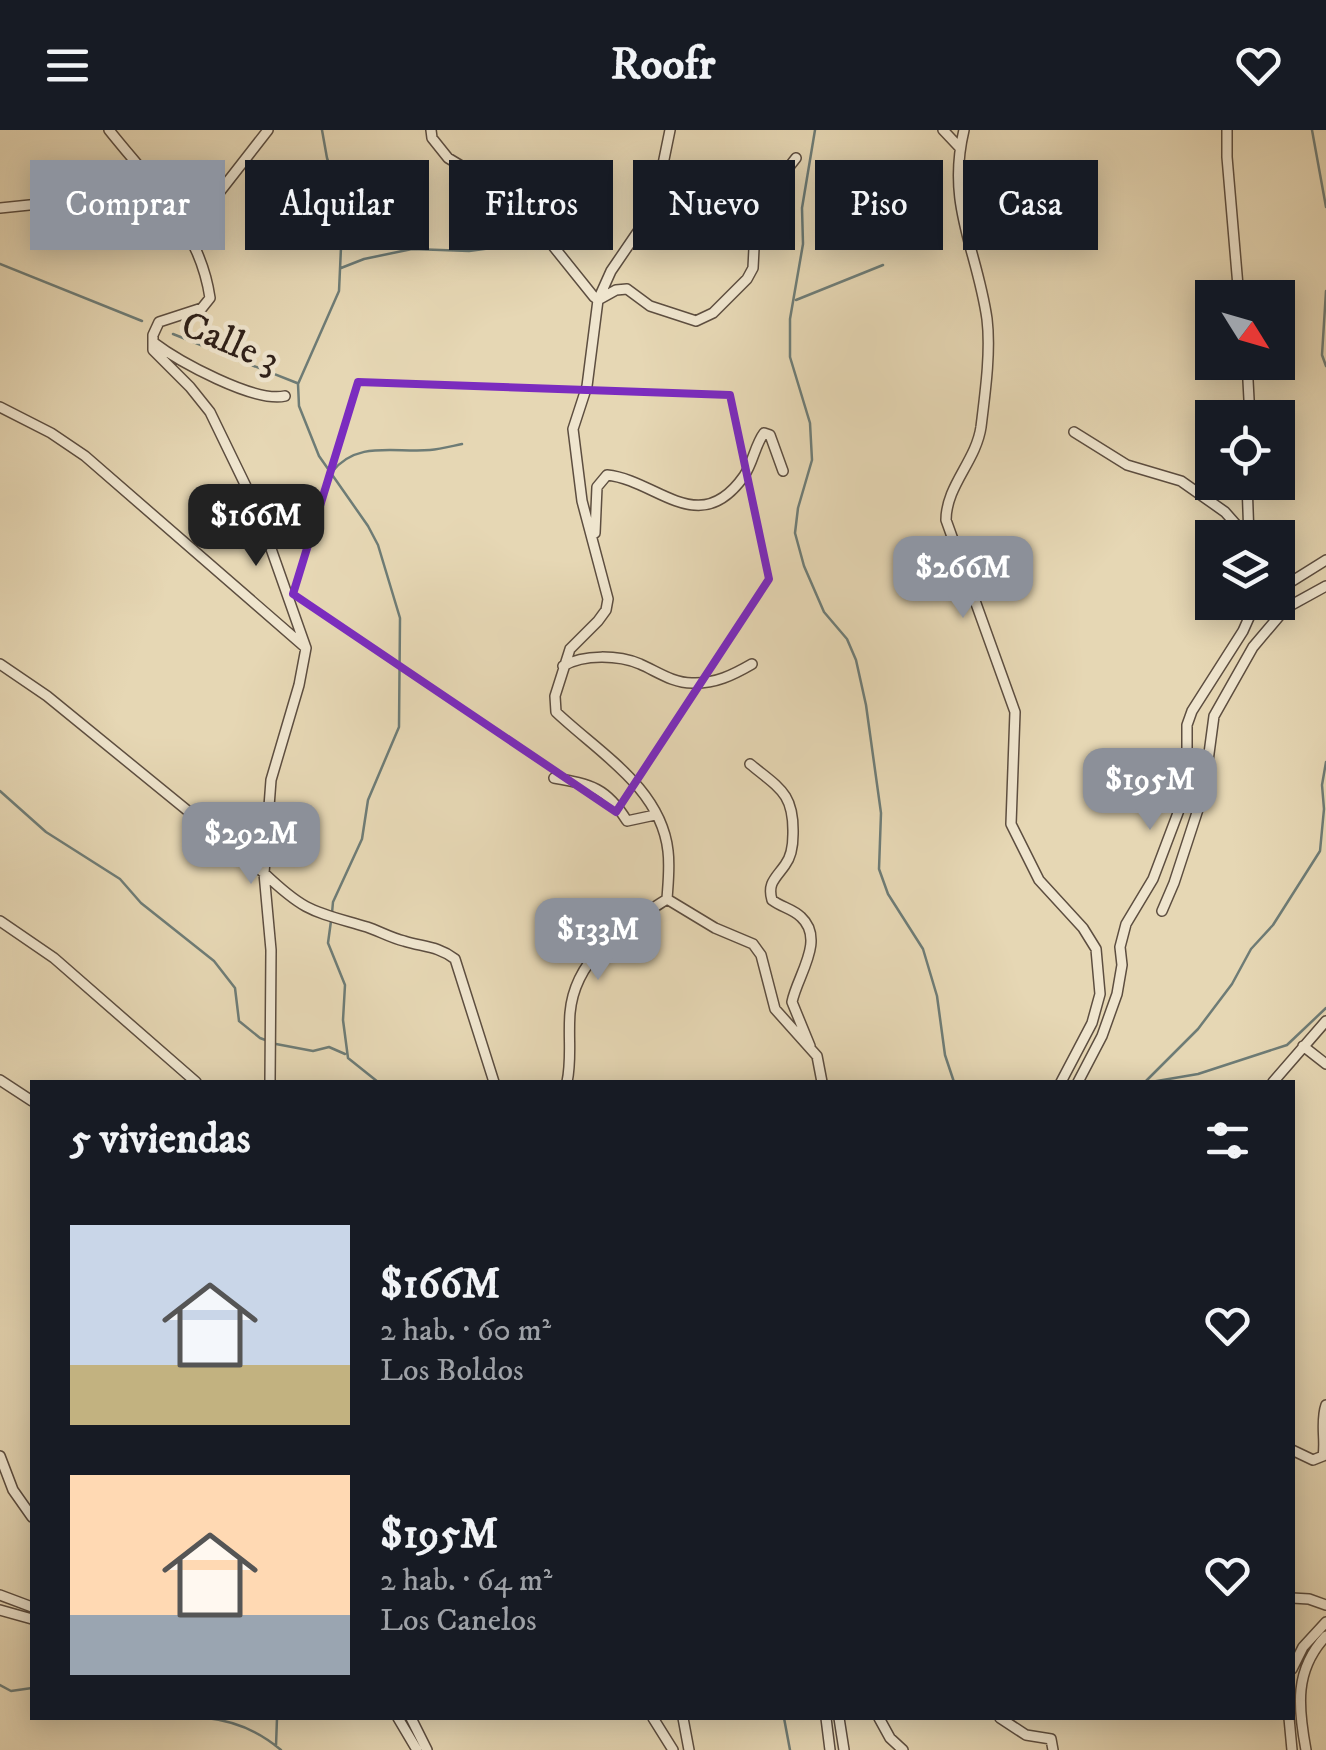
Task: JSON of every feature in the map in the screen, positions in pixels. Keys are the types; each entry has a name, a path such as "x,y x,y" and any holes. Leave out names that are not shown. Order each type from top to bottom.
{"street":[{"path":"110,130 135,160"},
{"path":"225,185 268,130"},
{"path":"431,130 439,150 488,182 538,226 586,290 598,300"},
{"path":"667,899 668,853 655,814 630,776 556,712 553,703 570,649 606,610 607,589 582,501 573,430 587,386 598,300 611,271 654,208 670,130"},
{"path":"942,130 960,148"},
{"path":"964,130 958,200 988,323 987,347 977,444 946,507 946,520 1015,712 1010,824 1039,880 1083,928 1096,949 1100,972 1096,1008 1074,1062 1061,1080"},
{"path":"1227,130 1238,280"},
{"path":"598,300 622,288 650,306 686,320 703,320 713,313 740,288 753,268 756,209 796,158"},
{"path":"0,208 30,205"},
{"path":"198,250 210,298 207,304 160,322 152,342 159,358 210,412 257,509 306,648 271,780 264,873 271,950 270,1080"},
{"name":"Calle 3","path":"152,342 177,360 230,384 270,398 285,396"},
{"path":"0,407 85,456 306,648"},
{"path":"1074,432 1128,466 1181,482 1232,520"},
{"path":"594,546 597,488 607,475 635,483 676,504 712,502 746,474 764,433 770,435 783,471"},
{"path":"1295,579 1326,560"},
{"path":"1162,910 1204,791 1214,716 1253,647 1286,608 1326,586"},
{"path":"1079,1080 1102,1036 1116,994 1126,924 1154,879 1187,789 1188,725 1192,711 1248,620"},
{"path":"563,666 584,657 614,659 635,662 672,680 691,683 732,676 752,664"},
{"path":"0,664 46,696 264,873 294,902 310,911 408,943 442,950 455,959 493,1080"},
{"path":"750,764 786,794 792,808 790,857 773,879 770,892 772,900 802,917 810,930 812,945 792,1002 822,1068 822,1080"},
{"path":"554,778 584,783 613,798 627,821 655,814"},
{"path":"667,899 715,928 753,944 762,955 776,1009 810,1046"},
{"path":"567,1080 571,1063 570,1015 582,970 606,943 667,899"},
{"path":"0,921 54,958 194,1080"},
{"path":"1276,1080 1326,1021"},
{"path":"1304,1046 1326,1064"},
{"path":"0,1080 30,1100"},
{"path":"1295,1451 1313,1460 1323,1456 1326,1449 1322,1420 1326,1404"},
{"path":"0,1456 13,1490 30,1513"},
{"path":"0,1596 30,1606"},
{"path":"1295,1598 1309,1598 1326,1605"},
{"path":"0,1610 30,1618"},
{"path":"1295,1664 1303,1647 1326,1622"},
{"path":"1306,1750 1299,1688 1307,1663 1326,1636"},
{"path":"399,1720 416,1750"},
{"path":"412,1720 427,1750"},
{"path":"654,1720 673,1750"},
{"path":"683,1720 689,1750"},
{"path":"826,1720 830,1750"},
{"path":"839,1720 844,1750"},
{"path":"881,1720 902,1750"},
{"path":"1003,1720 1026,1735 1051,1739 1053,1750"},
{"path":"1289,1720 1292,1750"}],"highlighted area":[{"path":"358,382 730,395 769,579 616,812 293,594"}],"waterway":[{"path":"322,130 343,204 339,291 298,384 299,406 319,456 378,545 400,618 399,727 368,800 362,839 333,902 332,913"},
{"path":"815,130 802,208 803,244 790,319 790,357 810,423 812,460 795,533 824,612 847,639 856,660 881,813 879,869 888,894 923,949 937,996 945,1055 953,1080"},
{"path":"1312,130 1326,207"},
{"path":"341,268 412,249 476,250"},
{"path":"0,264 142,321"},
{"path":"796,300 883,265"},
{"path":"1326,291 1322,355 1326,366"},
{"path":"173,334 297,383"},
{"path":"332,472 353,455 365,452 430,450 462,444"},
{"path":"1147,1080 1198,1029 1232,984 1251,949 1273,925 1320,851 1326,762"},
{"path":"0,791 46,832 120,879 141,903 214,961 235,988 239,1021 268,1041"},
{"path":"331,921 328,943 345,985 343,1020 348,1058 376,1080"},
{"path":"1163,1080 1198,1074 1287,1045 1326,1008"},
{"path":"276,1044 313,1051 329,1047 345,1054"},
{"path":"0,1685 11,1691 30,1688"},
{"path":"217,1720 247,1728 281,1750"},
{"path":"276,1746 277,1720"},
{"path":"784,1720 790,1750"}]}
